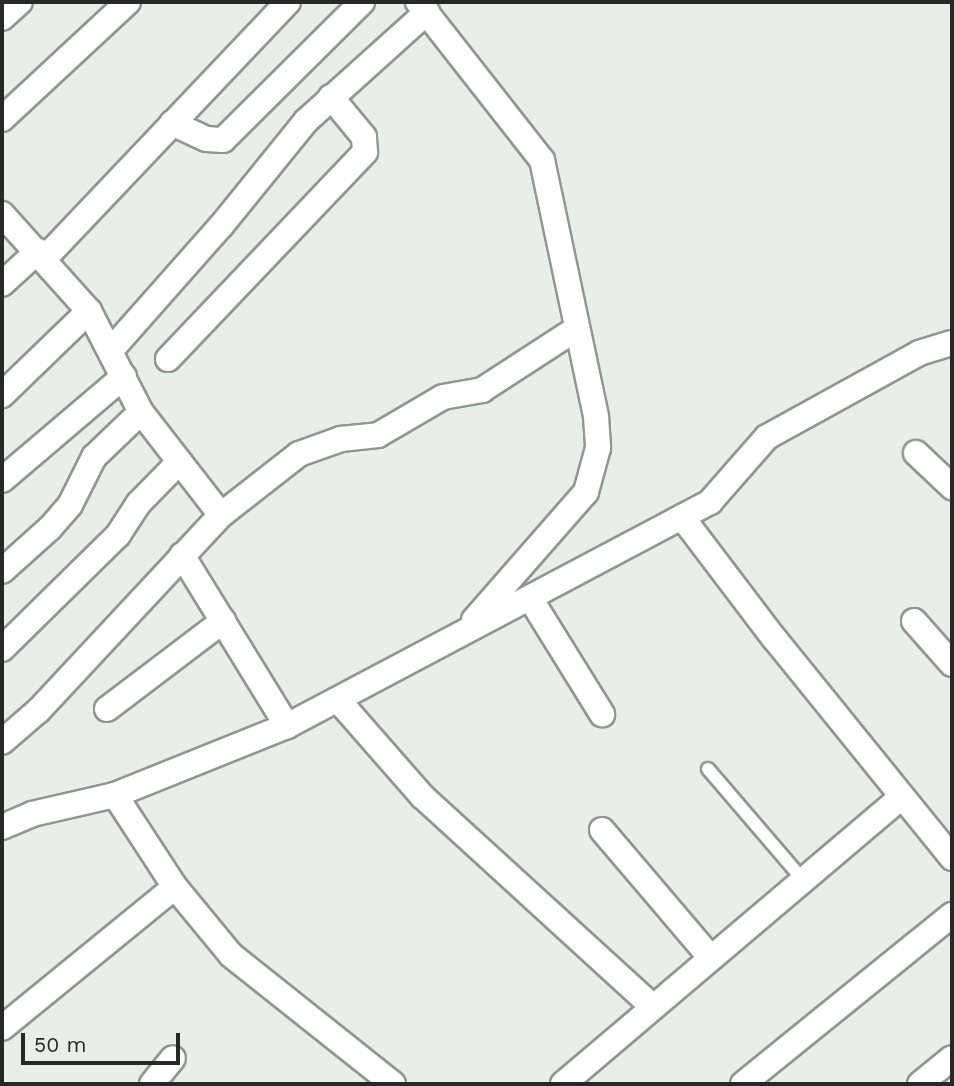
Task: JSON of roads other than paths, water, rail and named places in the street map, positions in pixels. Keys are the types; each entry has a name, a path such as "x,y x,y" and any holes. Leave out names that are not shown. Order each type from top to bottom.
{"street":[{"path":"2,18 20,2"},
{"path":"2,119 128,2"},
{"path":"2,284 41,254 288,2"},
{"path":"172,123 207,139 223,140 362,2"},
{"path":"112,349 221,226 288,140 423,7 542,160 596,417 598,448 586,492 459,635"},
{"path":"168,359 365,152 364,137 331,97"},
{"path":"2,214 41,254 89,312 112,349 141,412 221,515"},
{"path":"2,395 89,312"},
{"path":"2,742 39,710 221,515 313,446 378,435 443,397 482,390 576,329"},
{"path":"2,827 32,814 115,795 287,726 682,517 719,495 755,446 767,437 919,353 952,343"},
{"path":"2,480 124,376"},
{"path":"2,571 57,521 70,505 94,457 141,412"},
{"path":"916,453 952,487"},
{"path":"2,649 118,535 139,503 179,462"},
{"path":"682,517 902,797 952,856"},
{"path":"182,555 287,726"},
{"path":"530,598 603,714"},
{"path":"107,709 223,621"},
{"path":"914,621 952,664"},
{"path":"338,700 422,796 653,1007"},
{"path":"115,795 175,887 231,955 393,1084"},
{"path":"564,1084 902,797"},
{"path":"601,830 711,958"},
{"path":"2,1028 175,887"},
{"path":"743,1084 952,915"},
{"path":"152,1084 173,1058"},
{"path":"920,1084 952,1058"}],"lane":[{"path":"708,769 803,880"}]}
